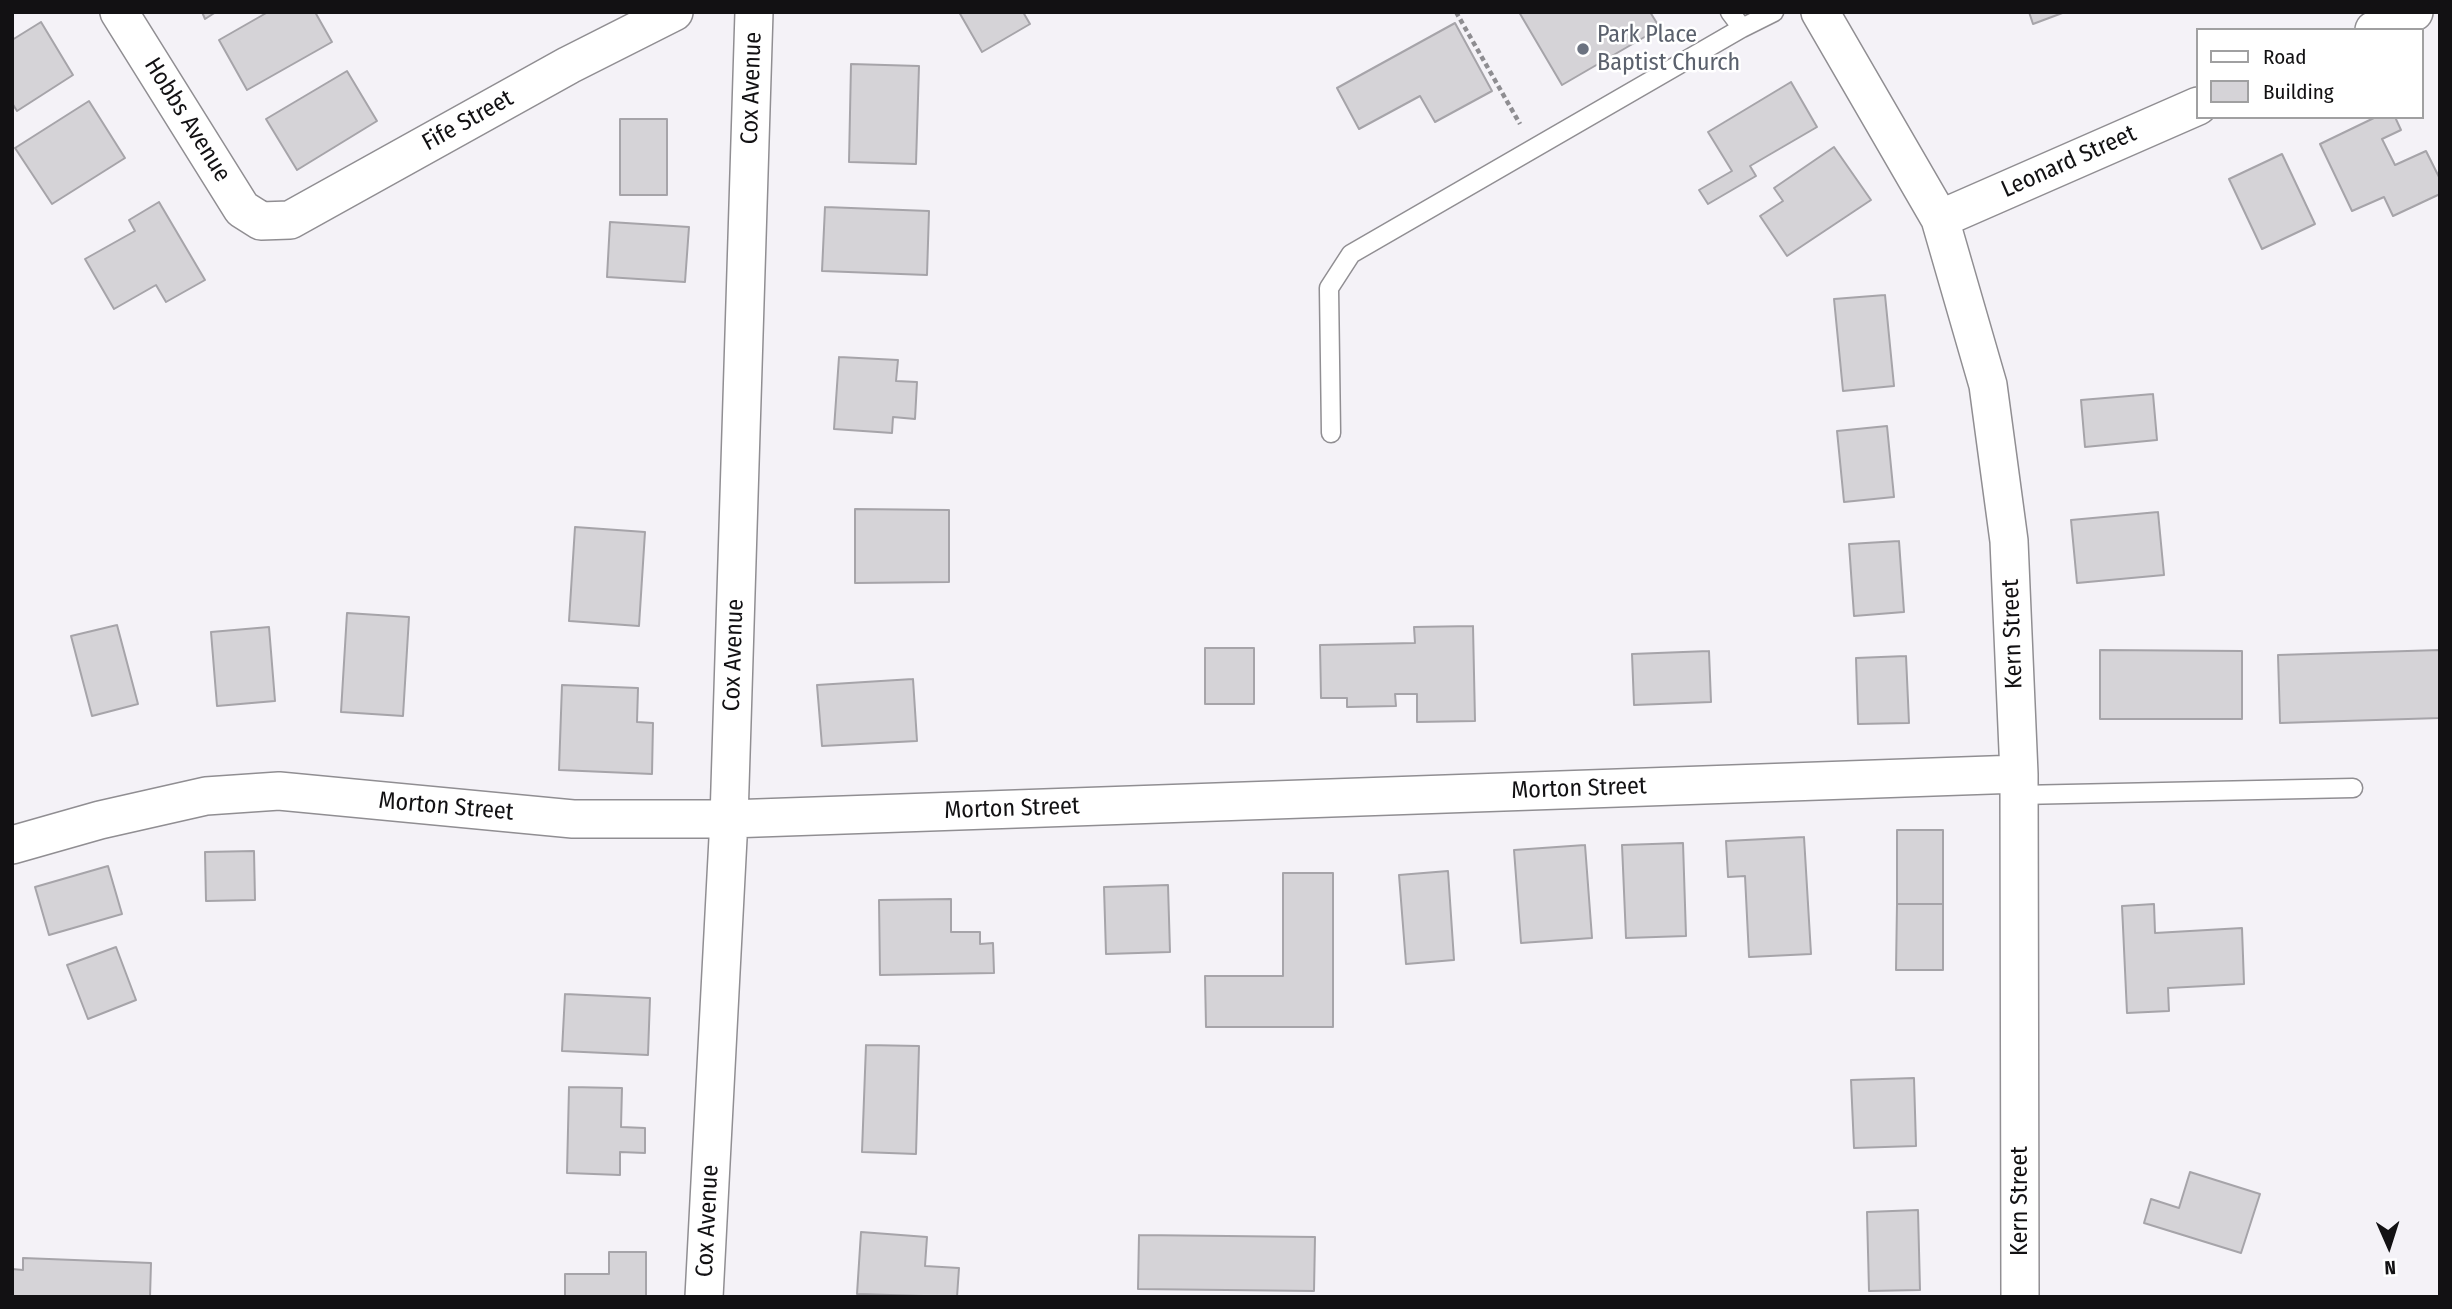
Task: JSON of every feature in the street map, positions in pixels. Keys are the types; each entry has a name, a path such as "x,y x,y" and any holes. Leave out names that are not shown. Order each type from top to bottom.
{"street":[{"name":"Hobbs Avenue","path":"119,12 242,209 261,221"},
{"name":"Fife Street","path":"261,221 290,220 569,65 674,12"},
{"name":"Cox Avenue","path":"704,1297 729,818 754,12"},
{"name":"Kern Street","path":"1821,12 1940,219 1988,384 2009,541 2019,784 2020,1297"},
{"path":"2378,28 2414,12"},
{"name":"Leonard Street","path":"1940,219 2196,107"},
{"name":"Morton Street","path":"12,845 100,820 206,796 279,791 573,819 729,818 2019,784"}],"lane":[{"path":"1730,12 1742,28"},
{"path":"1331,433 1329,288 1351,254 1774,12"},
{"path":"2019,784 2353,788"}],"path":[{"path":"1456,12 1533,149"}],"building":[{"path":"202,12 216,12 205,19"},
{"path":"268,12 315,12 332,42 247,90 219,40"},
{"path":"959,12 1023,12 1030,24 982,52"},
{"name":"Park Place Baptist Church","path":"1519,12 1650,12 1660,28 1562,85"},
{"path":"2029,12 2065,12 2033,24"},
{"path":"41,22 73,75 17,111 12,103 12,40"},
{"path":"1455,23 1492,91 1435,122 1420,96 1359,129 1337,88"},
{"path":"851,64 919,66 916,164 849,162"},
{"path":"347,71 377,121 297,170 266,119"},
{"path":"1791,82 1817,127 1750,166 1756,176 1708,204 1699,190 1732,171 1708,132"},
{"path":"89,101 125,158 52,204 15,148"},
{"path":"620,119 667,119 667,195 620,195"},
{"path":"2372,119 2396,119 2401,130 2382,139 2395,165 2426,151 2440,179 2440,194 2393,216 2384,197 2352,211 2320,144"},
{"path":"1834,147 1871,200 1787,256 1760,216 1783,201 1774,188"},
{"path":"2282,154 2315,224 2262,249 2229,179"},
{"path":"159,202 205,280 166,302 156,285 114,309 85,259 135,231 129,220"},
{"path":"825,207 929,211 927,275 822,271"},
{"path":"610,222 689,227 685,282 607,277"},
{"path":"1885,295 1894,386 1843,391 1834,299"},
{"path":"839,357 898,360 896,381 917,382 915,419 893,417 892,433 834,429"},
{"path":"2153,394 2157,440 2085,447 2081,400"},
{"path":"1887,426 1894,497 1844,502 1837,431"},
{"path":"855,509 949,510 949,582 855,583"},
{"path":"2158,512 2164,575 2077,583 2071,520"},
{"path":"575,527 645,532 639,626 569,621"},
{"path":"1899,541 1904,612 1854,616 1849,544"},
{"path":"347,613 409,617 403,716 341,712"},
{"path":"117,625 138,704 92,716 71,636"},
{"path":"1473,626 1475,721 1417,722 1417,694 1395,694 1396,706 1347,707 1347,698 1321,698 1320,645 1415,643 1414,627"},
{"path":"269,627 275,701 217,706 211,632"},
{"path":"1205,648 1254,648 1254,704 1205,704"},
{"path":"2100,650 2242,651 2242,719 2100,719"},
{"path":"2440,650 2440,718 2280,723 2278,655"},
{"path":"1709,651 1711,702 1634,705 1632,654"},
{"path":"1906,656 1909,723 1858,724 1856,658"},
{"path":"913,679 917,741 822,746 817,685"},
{"path":"562,685 638,688 637,722 653,723 652,774 559,770"},
{"path":"1897,830 1943,830 1943,904 1897,904"},
{"path":"1804,837 1811,954 1749,957 1745,876 1728,877 1726,841"},
{"path":"1683,843 1686,936 1626,938 1622,845"},
{"path":"1585,845 1592,938 1521,943 1514,850"},
{"path":"254,851 255,900 206,901 205,852"},
{"path":"108,866 122,914 49,935 35,887"},
{"path":"1448,871 1454,960 1406,964 1399,875"},
{"path":"1283,873 1333,873 1333,1027 1206,1027 1205,976 1283,976"},
{"path":"1168,885 1170,952 1106,954 1104,887"},
{"path":"951,899 951,932 980,932 980,944 993,943 994,973 880,975 879,900"},
{"path":"1897,904 1943,904 1943,970 1896,970"},
{"path":"2154,904 2155,933 2242,928 2244,984 2168,988 2169,1011 2127,1013 2122,906"},
{"path":"116,947 136,1000 88,1019 67,965"},
{"path":"565,994 650,998 648,1055 562,1051"},
{"path":"866,1045 919,1046 916,1154 862,1152"},
{"path":"1914,1078 1916,1146 1854,1148 1851,1080"},
{"path":"569,1087 622,1088 621,1127 645,1128 645,1153 620,1152 620,1175 567,1173"},
{"path":"2190,1172 2260,1194 2241,1253 2144,1223 2151,1199 2179,1208"},
{"path":"1918,1210 1920,1290 1869,1291 1867,1212"},
{"path":"861,1232 927,1237 925,1266 959,1268 957,1297 857,1294"},
{"path":"1139,1235 1315,1237 1314,1291 1138,1289"},
{"path":"609,1252 646,1252 646,1297 565,1297 565,1274 609,1274"},
{"path":"23,1258 151,1263 150,1297 12,1297 12,1269 23,1270"}],"place":[{"name":"Park Place Baptist Church","path":"1583,49"}]}
